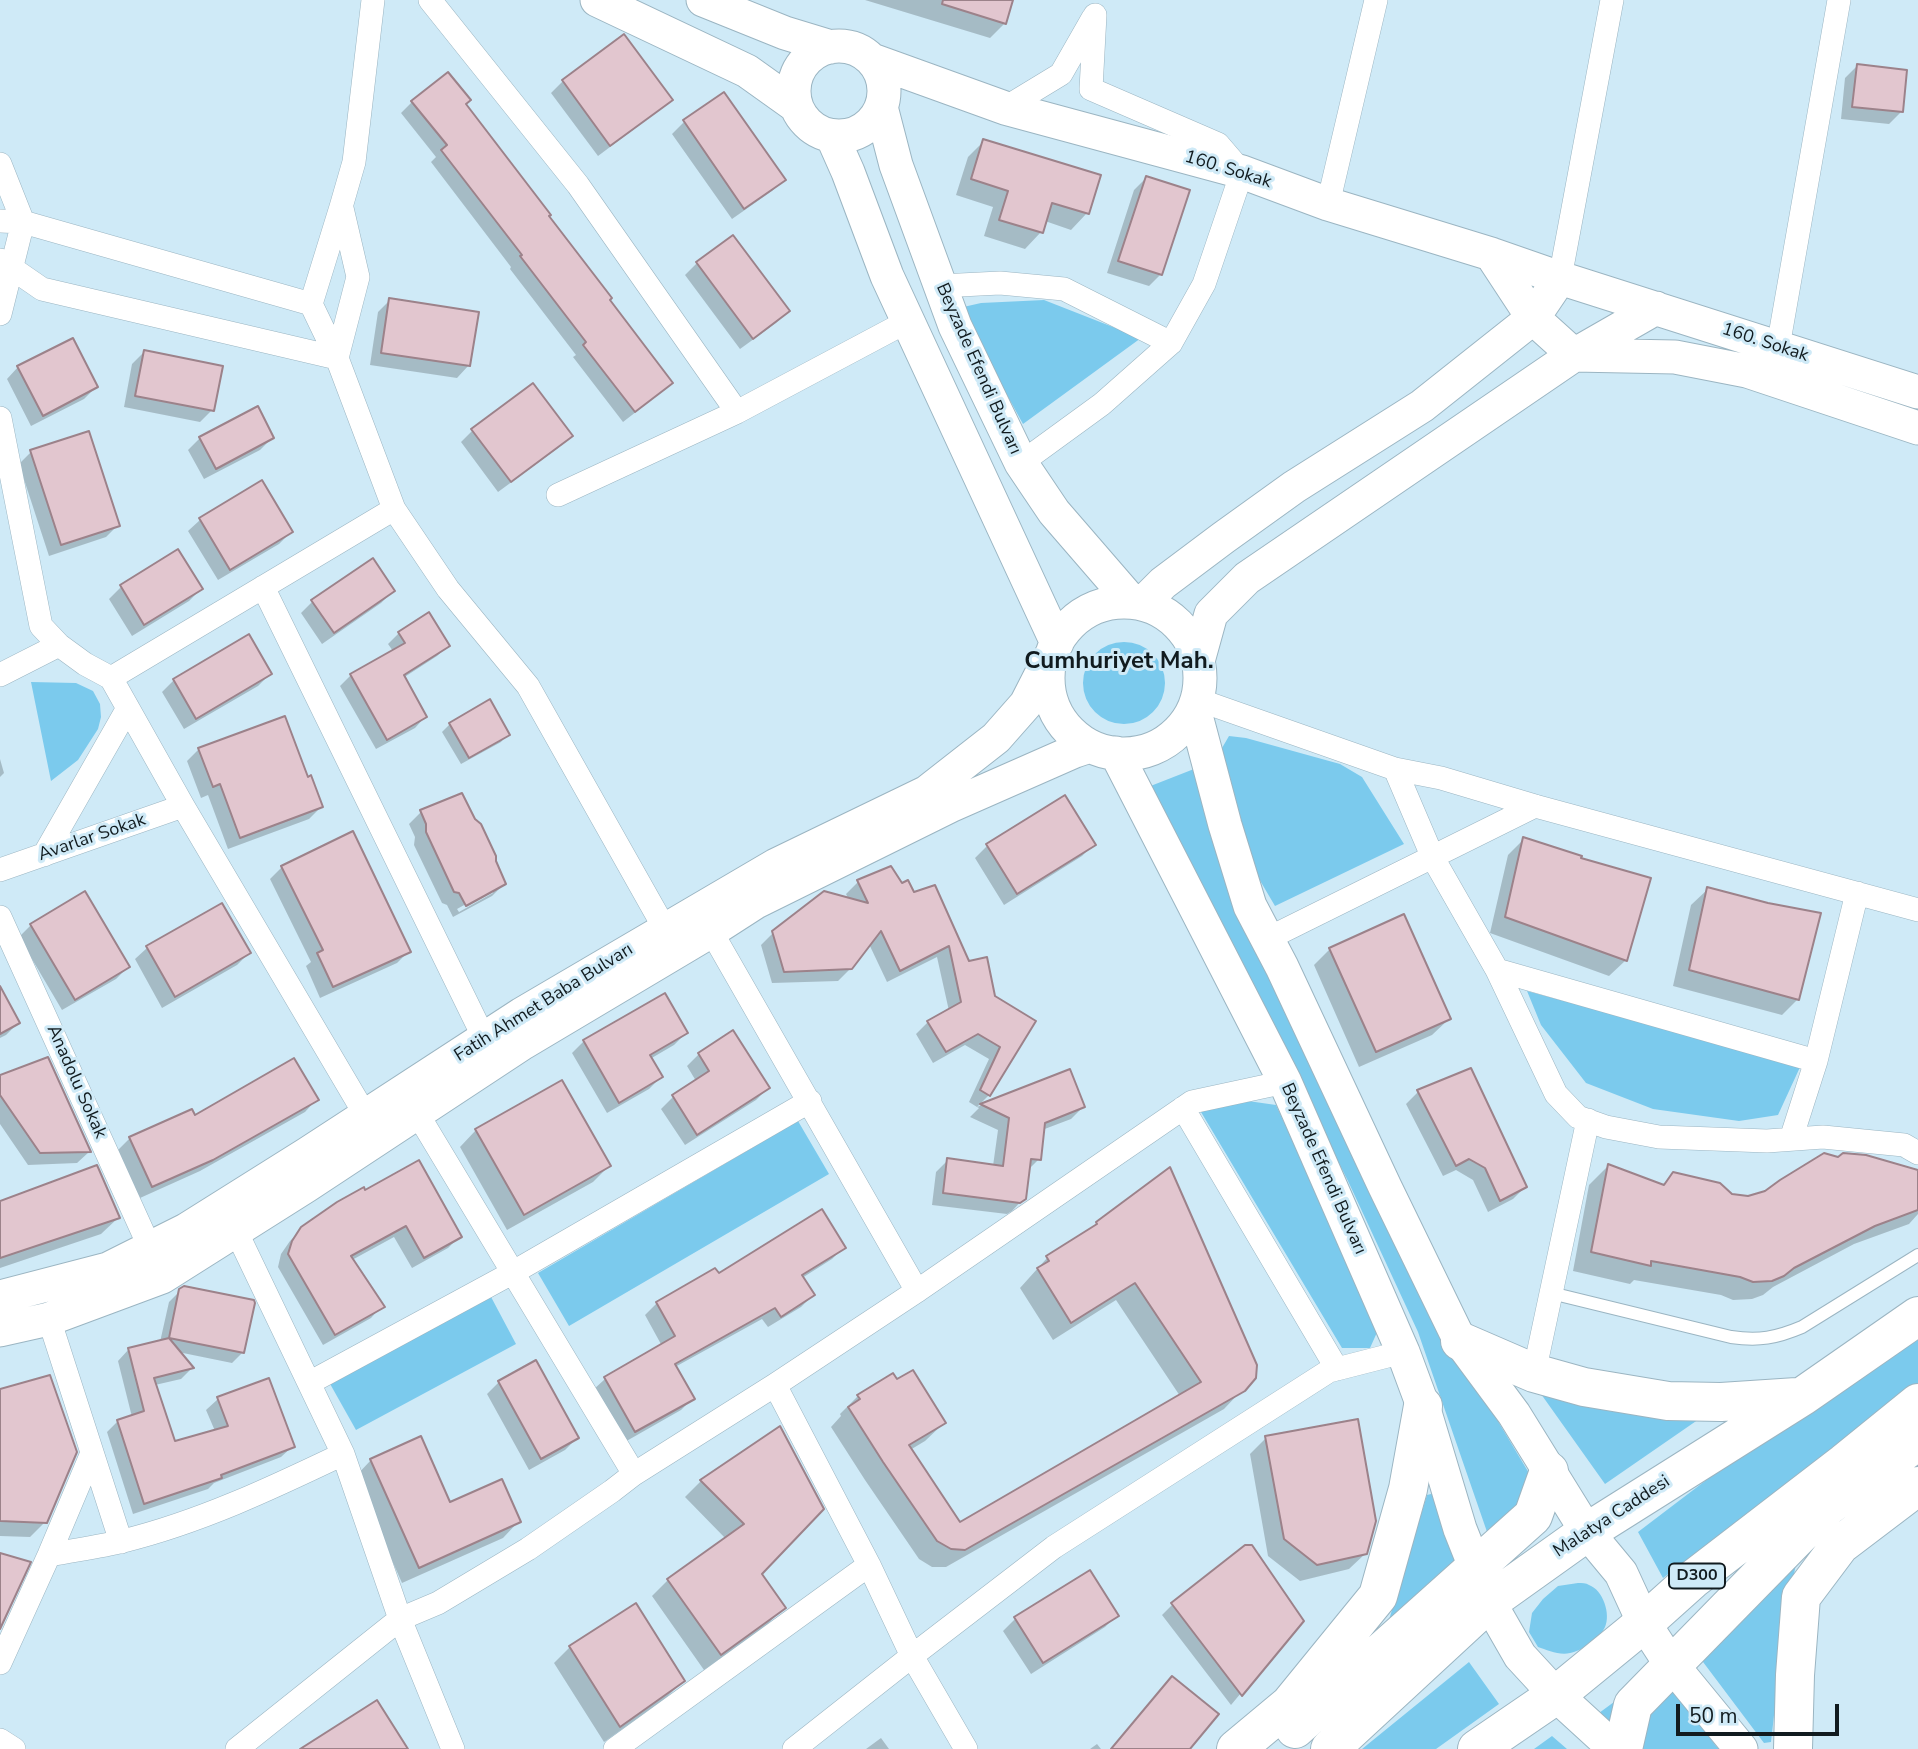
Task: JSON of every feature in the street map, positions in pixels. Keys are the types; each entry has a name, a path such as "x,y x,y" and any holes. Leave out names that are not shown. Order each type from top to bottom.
{"highway":[{"name":"Malatya Caddesi","path":"1330,1749 1489,1602 1587,1532 1803,1396 1918,1316"},
{"path":"1460,1341 1534,1373 1584,1387 1668,1401 1721,1402 1803,1396"},
{"name":"D300","path":"1477,1749 1556,1695 1692,1580 1918,1403"},
{"path":"1236,1749 1290,1704 1378,1596 1408,1489 1423,1406"},
{"path":"1623,1749 1633,1705 1828,1506 1918,1441"},
{"path":"1273,1749 1533,1516 1549,1471"},
{"path":"1793,1749 1801,1597 1840,1545 1918,1486"}],"main road":[{"path":"597,0 747,71 796,106 810,125 832,136 848,135 862,130 874,120 883,101 884,82 872,60 863,53 853,48 831,47 816,52 805,62 797,75 794,90 796,106"},
{"path":"710,2 785,33 831,47"},
{"name":"160. Sokak","path":"872,60 1005,108 1242,172 1328,204 1918,392"},
{"name":"160. Sokak","path":"883,101 962,92"},
{"name":"Beyzade Efendi Bulvarı","path":"883,101 896,165 955,326 1021,463 1054,512 1136,603"},
{"path":"832,136 887,276 1053,650"},
{"path":"1491,254 1533,318 1574,355 1675,357 1747,371 1918,428"},
{"path":"1136,603 1294,487 1422,406 1533,318 1560,278"},
{"path":"1198,661 1211,614 1247,579 1574,355 1656,308"},
{"path":"1136,603 1154,608 1174,621 1190,639 1198,661 1200,685 1195,704 1181,728 1162,743 1140,752 1103,750 1069,731 1054,709 1047,683 1053,650 1061,633 1080,615 1105,604 1136,603"},
{"name":"Fatih Ahmet Baba Bulvarı","path":"0,1297 108,1269 186,1230 522,1014 665,929 776,865 927,792 996,738 1026,704 1053,650"},
{"path":"1195,704 1224,825 1251,906 1460,1341 1514,1414 1587,1532 1620,1573 1644,1623 1672,1665 1741,1749"},
{"name":"Beyzade Efendi Bulvarı","path":"1103,750 1285,1082 1404,1352 1460,1529 1489,1602 1520,1656 1556,1695 1615,1749"},
{"name":"Fatih Ahmet Baba Bulvarı","path":"0,1330 49,1319 162,1277 523,1043 756,902 950,806 1075,751 1103,750"}],"street":[{"path":"373,0 354,162 311,303 337,358 394,509 448,589 528,686 665,929"},
{"path":"430,0 578,185 737,412"},
{"path":"1328,204 1376,0"},
{"path":"1560,278 1612,0"},
{"path":"1778,347 1839,0"},
{"path":"1005,108 1061,74 1097,7"},
{"path":"1021,463 1102,404 1171,343 1204,285 1242,172 1218,144 1091,89 1097,7"},
{"path":"0,164 23,222 6,264 0,314"},
{"path":"337,358 358,277 341,208"},
{"path":"0,221 23,222 311,303"},
{"path":"6,264 43,289 337,358"},
{"path":"940,286 1000,284 1064,289 1171,343"},
{"path":"558,495 737,412 908,321"},
{"path":"2,434 41,626 59,645 85,664 111,678 183,806 366,1116"},
{"path":"111,678 394,509"},
{"path":"263,587 485,1038"},
{"path":"0,675 59,645"},
{"path":"1195,704 1395,769 1441,778 1918,910"},
{"path":"44,855 128,708"},
{"path":"1395,769 1433,858 1497,970 1556,1094 1578,1117 1606,1127 1659,1137 1767,1141 1823,1137 1904,1145 1918,1153"},
{"name":"Avarlar Sokak","path":"0,870 183,806"},
{"path":"1268,939 1535,806"},
{"path":"1791,1139 1816,1060 1857,893"},
{"name":"Anadolu Sokak","path":"0,917 150,1248"},
{"path":"711,931 917,1291"},
{"path":"1497,970 1816,1060"},
{"path":"237,1749 400,1619 438,1603 528,1549 634,1474 917,1291 1192,1102 1285,1082"},
{"path":"309,1383 512,1273 810,1101"},
{"path":"1183,1108 1337,1369"},
{"path":"417,1114 634,1474"},
{"path":"1534,1373 1588,1120"},
{"path":"236,1231 343,1454 400,1619 453,1749"},
{"path":"49,1319 121,1542"},
{"path":"794,1749 1054,1547 1329,1371 1404,1352"},
{"path":"775,1385 869,1566 912,1656 966,1749"},
{"path":"0,1663 92,1454"},
{"path":"49,1555 121,1542 170,1528 260,1493 343,1454"},
{"path":"615,1749 869,1566"},
{"path":"0,1740 14,1749"}],"lane":[{"path":"1551,1293 1731,1337 1768,1339 1802,1327 1918,1255"}],"shaded area":[{"path":"1044,300 1141,338 1023,424 959,308 981,303"},
{"path":"1124,642 1140,645 1153,654 1162,667 1165,683 1162,699 1153,712 1140,721 1124,724 1108,721 1095,712 1086,699 1083,683 1086,667 1095,654 1108,645"},
{"path":"31,682 76,683 93,691 100,704 98,729 78,760 51,781"},
{"path":"1229,736 1246,738 1340,764 1362,777 1404,844 1275,906 1255,872 1222,748"},
{"path":"1194,769 1474,1381 1554,1515 1495,1555 1418,1332 1348,1181 1148,787"},
{"path":"1527,991 1801,1065 1778,1115 1739,1121 1653,1109 1586,1083 1541,1025"},
{"path":"1241,1100 1276,1105 1379,1328 1370,1348 1342,1348 1198,1107"},
{"path":"798,1121 829,1174 569,1326 538,1273"},
{"path":"490,1295 516,1344 356,1430 329,1382"},
{"path":"1918,1335 1918,1383 1663,1578 1638,1532 1709,1478"},
{"path":"1541,1394 1702,1417 1605,1484"},
{"path":"1435,1493 1470,1588 1381,1646 1427,1495"},
{"path":"1799,1548 1784,1627 1771,1742 1764,1743 1688,1642"},
{"path":"1578,1583 1594,1588 1602,1597 1607,1616 1603,1631 1595,1640 1575,1652 1558,1653 1538,1647 1529,1632 1532,1613 1558,1586"},
{"path":"1469,1662 1499,1704 1436,1749 1362,1749"},
{"path":"1659,1669 1719,1749 1637,1749 1599,1713"},
{"path":"1552,1736 1567,1749 1534,1749"}],"building":[{"path":"943,0 1013,0 1006,24 942,4"},
{"path":"624,34 673,100 610,146 562,80"},
{"path":"1857,64 1907,70 1903,112 1852,107"},
{"path":"448,72 471,100 466,104 551,215 549,216 673,383 635,412 583,345 586,342 520,256 522,255 441,150 447,145 411,101"},
{"path":"724,92 786,180 744,209 683,120"},
{"path":"983,139 1101,175 1089,214 1052,203 1043,233 999,220 1008,191 971,179"},
{"path":"1146,176 1190,190 1162,275 1118,261"},
{"path":"733,235 790,311 753,339 696,262"},
{"path":"389,298 479,312 470,366 381,353"},
{"path":"73,338 98,387 43,416 17,366"},
{"path":"144,350 223,366 214,411 135,396"},
{"path":"533,383 573,436 511,482 471,429"},
{"path":"258,406 274,438 216,469 199,437"},
{"path":"89,431 120,526 61,545 30,450"},
{"path":"262,480 293,532 230,570 199,518"},
{"path":"178,549 203,589 144,625 120,585"},
{"path":"373,558 395,591 334,633 311,600"},
{"path":"429,612 450,646 404,675 427,717 387,740 350,674 405,643 398,632"},
{"path":"249,634 272,674 196,719 173,679"},
{"path":"490,699 510,735 469,758 449,723"},
{"path":"285,716 308,777 311,775 323,807 240,838 220,784 213,787 198,748"},
{"path":"462,793 475,819 481,824 506,884 466,906 459,893 454,892 426,832 426,824 420,810"},
{"path":"1065,795 1096,845 1017,894 986,844"},
{"path":"353,831 411,952 333,987 317,953 323,950 281,866"},
{"path":"1523,837 1582,856 1581,858 1651,878 1627,961 1505,917"},
{"path":"891,866 902,883 908,880 914,892 935,885 969,961 987,957 995,996 1036,1021 990,1096 980,1090 1000,1047 978,1034 946,1052 927,1021 961,1002 949,946 900,971 881,931 852,969 784,972 772,931 824,891 868,903 857,880"},
{"path":"1707,887 1821,913 1799,1000 1689,970"},
{"path":"85,891 130,967 75,1000 30,924"},
{"path":"222,903 251,953 175,997 146,946"},
{"path":"1404,914 1451,1019 1376,1052 1329,948"},
{"path":"0,986 20,1023 0,1034"},
{"path":"665,993 688,1033 650,1055 663,1077 619,1103 583,1040"},
{"path":"733,1030 770,1088 697,1135 672,1095 709,1071 698,1053"},
{"path":"48,1057 91,1152 40,1153 0,1095 0,1075"},
{"path":"294,1058 319,1100 213,1160 152,1187 129,1137 192,1109 195,1115"},
{"path":"1471,1068 1527,1187 1500,1201 1485,1168 1469,1159 1456,1166 1417,1090"},
{"path":"1070,1069 1085,1107 1045,1123 1041,1160 1031,1159 1026,1199 1020,1203 943,1193 947,1158 1003,1166 1009,1118 980,1104"},
{"path":"562,1080 611,1166 524,1215 475,1129"},
{"path":"1824,1153 1838,1157 1843,1153 1866,1155 1918,1170 1918,1210 1875,1226 1772,1281 1753,1282 1740,1277 1651,1261 1651,1266 1591,1252 1608,1164 1664,1185 1673,1172 1720,1183 1732,1194 1748,1196 1765,1191"},
{"path":"419,1160 462,1237 424,1258 406,1226 351,1256 385,1307 335,1335 288,1254 292,1241 301,1227 337,1202"},
{"path":"97,1165 120,1218 0,1258 0,1201"},
{"path":"1170,1167 1257,1365 1256,1378 1245,1391 965,1550 951,1549 937,1541 848,1407 860,1399 857,1395 893,1373 897,1379 913,1370 946,1423 909,1445 960,1522 1201,1382 1135,1283 1071,1323 1037,1268 1049,1261 1046,1256 1097,1224 1096,1222"},
{"path":"822,1209 846,1248 802,1275 815,1295 781,1317 775,1308 675,1364 695,1399 635,1432 604,1377 675,1336 656,1302 715,1268 719,1273"},
{"path":"184,1286 254,1300 244,1353 169,1338 179,1289"},
{"path":"169,1338 194,1368 154,1378 175,1441 228,1426 217,1397 269,1378 295,1447 221,1475 222,1478 144,1504 117,1420 144,1411 128,1348"},
{"path":"536,1360 579,1438 541,1459 498,1381"},
{"path":"50,1375 77,1452 47,1523 0,1521 0,1389"},
{"path":"1358,1419 1376,1521 1367,1554 1317,1565 1284,1539 1265,1436"},
{"path":"780,1426 824,1509 762,1574 786,1608 721,1655 667,1579 744,1524 700,1480"},
{"path":"421,1436 450,1502 502,1479 521,1522 419,1568 370,1459"},
{"path":"1245,1545 1252,1545 1304,1621 1242,1696 1171,1603"},
{"path":"0,1553 31,1562 0,1629"},
{"path":"1090,1570 1119,1616 1043,1663 1014,1617"},
{"path":"636,1603 685,1681 620,1727 569,1646"},
{"path":"1172,1676 1219,1714 1190,1749 1111,1749"},
{"path":"377,1700 408,1749 300,1749"}],"district":[{"name":"Cumhuriyet Mah.","path":"1119,662"}]}
